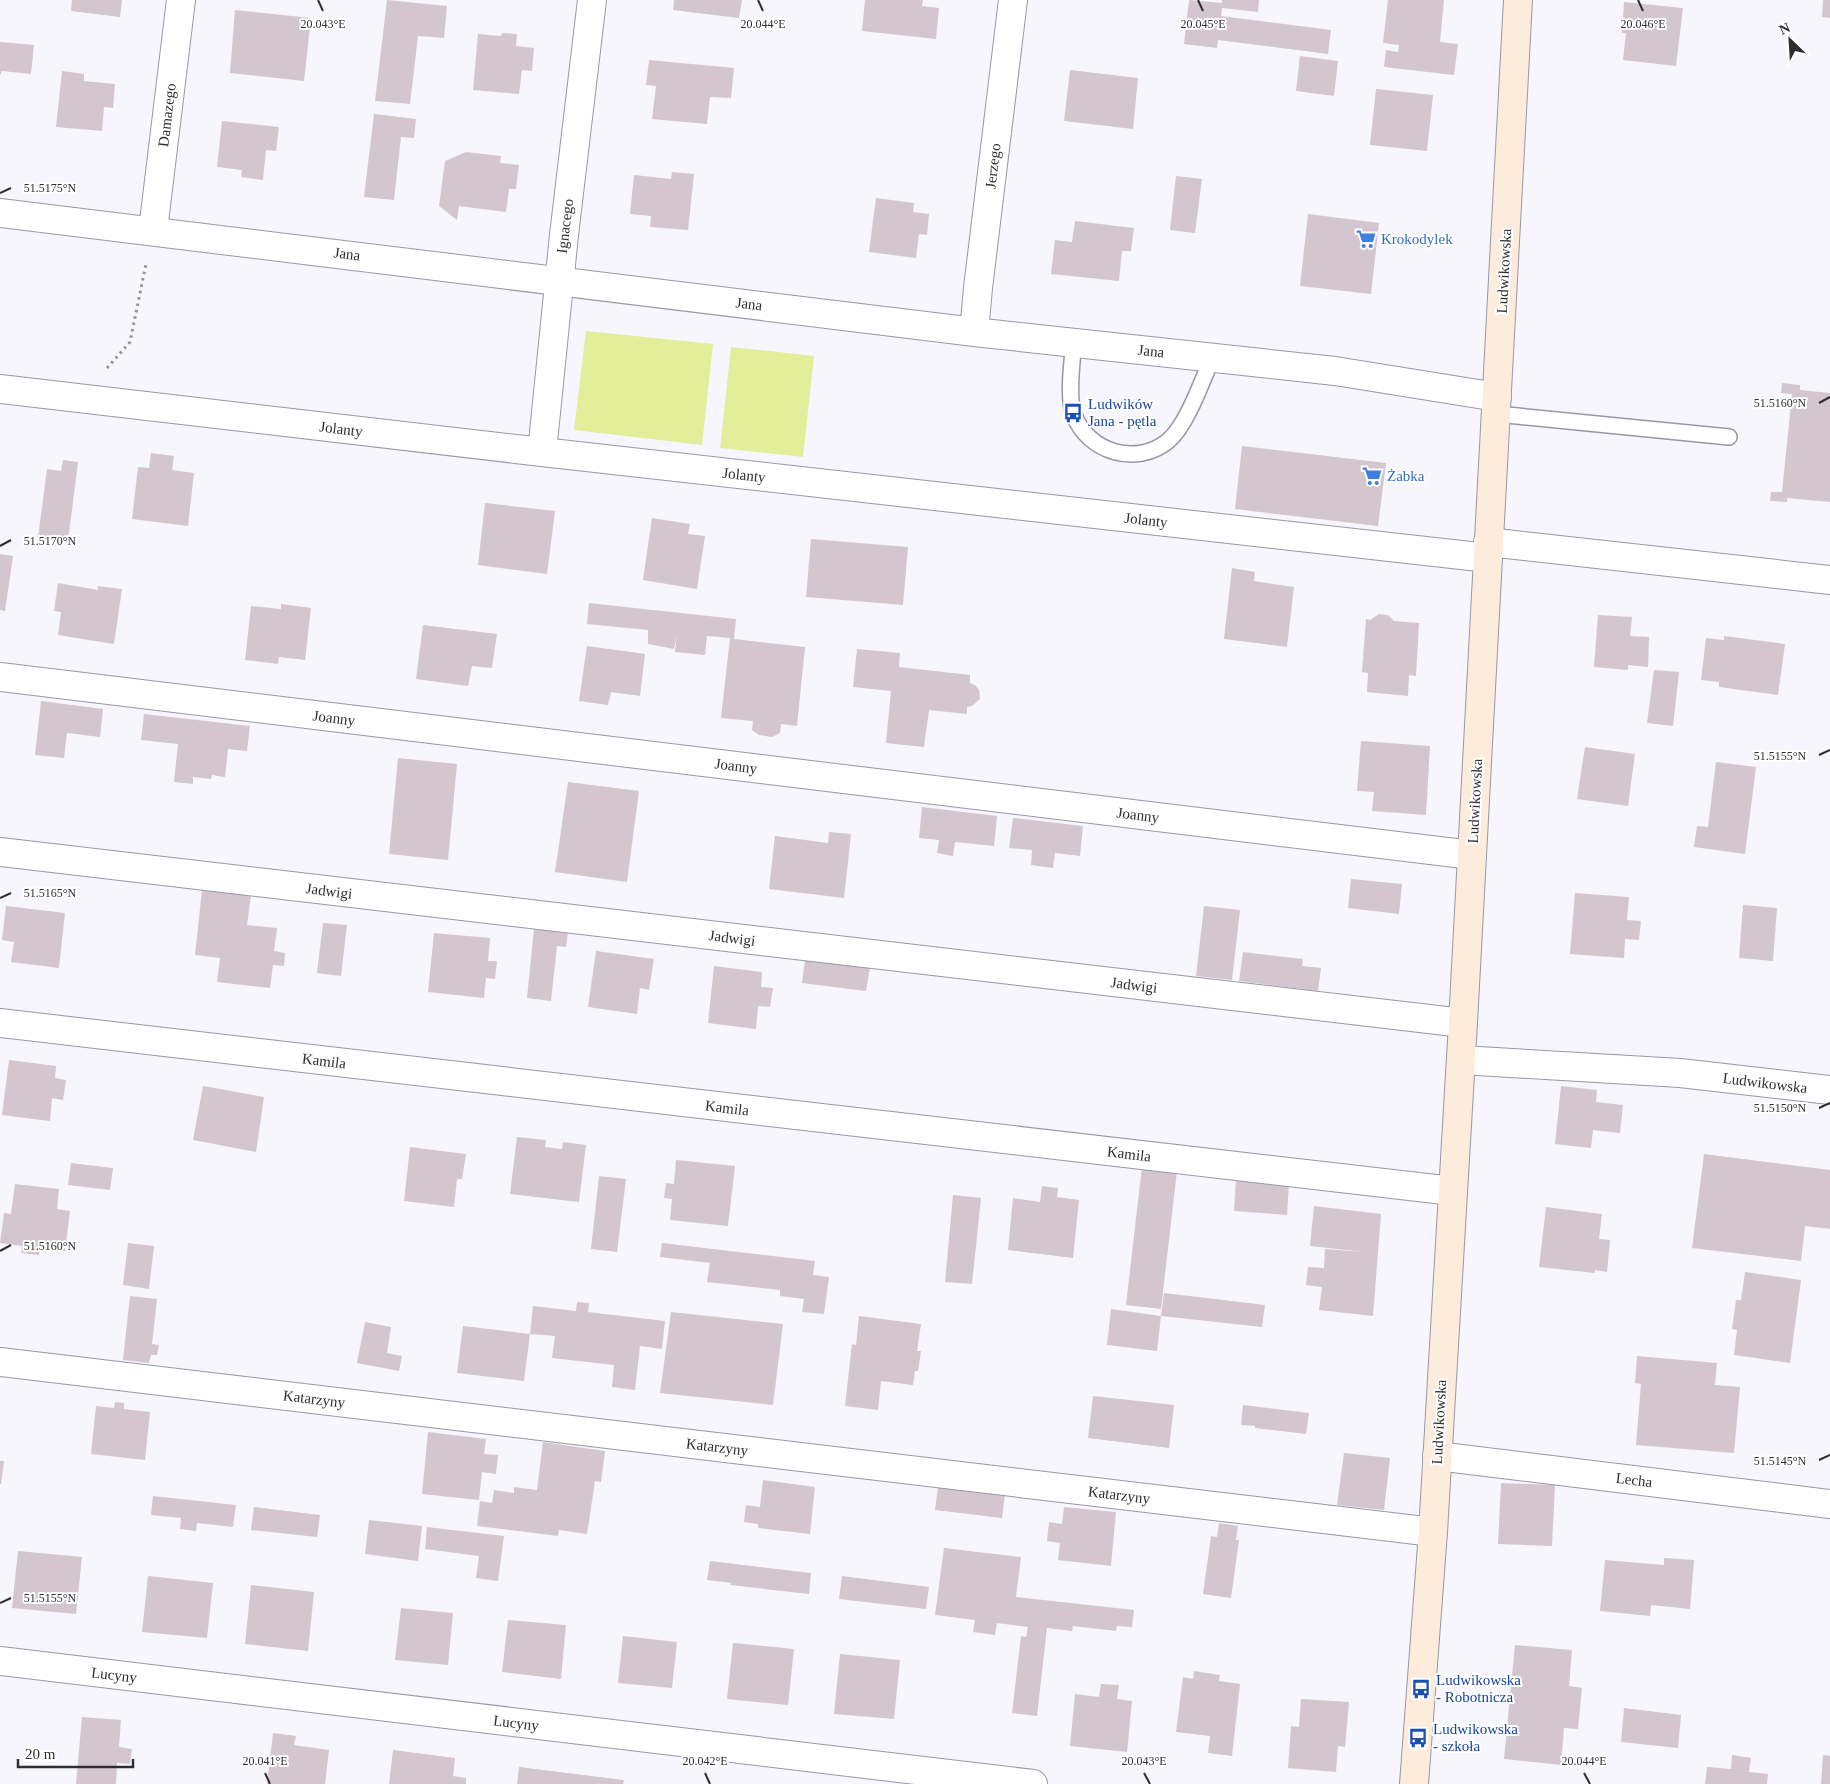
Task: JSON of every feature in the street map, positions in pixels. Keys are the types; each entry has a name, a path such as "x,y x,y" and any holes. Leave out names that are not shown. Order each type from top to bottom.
{"street":[{"name":"Damazego","path":"153,230 180,0"},
{"name":"Ignacego","path":"542,452 559,281 592,0"},
{"name":"Jerzego","path":"974,332 1013,0"},
{"name":"Ludwikowska","path":"1414,1784 1433,1532 1461,1060 1518,0"},
{"name":"Jana","path":"0,213 153,230 974,332 1335,371 1497,405"},
{"name":"Jolanty","path":"0,389 542,452 1488,550"},
{"path":"1488,550 1830,580"},
{"name":"Joanny","path":"0,678 1472,855"},
{"name":"Jadwigi","path":"0,852 1463,1023"},
{"name":"Kamila","path":"0,1024 1453,1191"},
{"name":"Ludwikowska","path":"1461,1060 1680,1073 1830,1090"},
{"name":"Katarzyny","path":"0,1362 1433,1532"},
{"name":"Lecha","path":"1437,1456 1830,1504"},
{"name":"Lucyny","path":"0,1661 1033,1784"}],"lane":[{"path":"1074,342 1070,390 1073,414 1084,434 1096,444 1102,448 1125,455 1148,452 1168,441 1183,423 1212,358"},
{"path":"1497,405 1729,437"}],"path":[{"path":"80,398 130,342 153,230"}],"green space":[{"path":"586,331 713,344 702,445 574,430"},
{"path":"731,347 814,356 803,457 720,448"}],"building":[{"path":"72,0 122,0 120,17 71,11"},
{"path":"387,0 447,6 444,38 418,36 410,104 375,101"},
{"path":"674,0 742,0 739,18 673,10"},
{"path":"865,0 923,0 922,6 939,8 936,39 862,31"},
{"path":"1189,0 1222,3 1222,0 1259,0 1258,12 1222,8 1221,16 1331,30 1328,54 1218,40 1217,48 1184,44"},
{"path":"1388,0 1444,0 1440,42 1458,44 1454,75 1384,67 1386,50 1398,52 1399,45 1383,43"},
{"path":"1823,0 1830,0 1830,18 1822,17"},
{"path":"1624,2 1683,8 1676,66 1623,60 1626,33 1622,33"},
{"path":"235,10 311,18 304,81 230,73"},
{"path":"502,33 517,34 516,46 534,48 532,71 522,70 519,94 473,90 478,34 501,36"},
{"path":"0,42 34,45 31,74 2,71 0,75"},
{"path":"1300,56 1338,61 1334,96 1296,91"},
{"path":"649,60 734,68 731,98 710,97 707,124 652,119 656,86 646,85"},
{"path":"1070,70 1138,78 1133,129 1064,121"},
{"path":"62,71 84,74 84,81 115,84 113,108 104,107 102,131 56,127"},
{"path":"1376,89 1433,95 1427,151 1370,145"},
{"path":"374,114 416,119 414,138 401,137 394,200 364,197"},
{"path":"222,121 279,127 276,151 266,150 263,180 241,177 242,170 217,167"},
{"path":"466,152 501,156 500,163 519,165 516,189 509,189 506,212 459,206 457,220 439,206 445,161"},
{"path":"672,172 694,174 688,230 650,227 651,216 630,214 634,175 671,179"},
{"path":"1176,176 1202,179 1195,233 1170,230"},
{"path":"876,198 914,203 913,212 929,214 927,235 919,234 916,258 869,252"},
{"path":"1308,214 1379,223 1371,294 1300,286"},
{"path":"1075,221 1134,228 1131,251 1122,251 1119,281 1051,274 1055,240 1072,242"},
{"path":"1782,383 1800,385 1800,390 1830,393 1830,502 1787,498 1787,502 1770,501 1771,492 1782,492 1792,394 1781,393"},
{"path":"1242,446 1386,463 1378,526 1235,509"},
{"path":"151,453 174,456 172,470 194,473 188,526 132,519 138,467 149,468"},
{"path":"63,460 78,462 68,541 38,538 47,469 61,471"},
{"path":"485,503 555,511 547,574 478,565"},
{"path":"652,518 690,524 688,534 705,536 697,589 643,580"},
{"path":"811,539 908,547 903,605 806,597"},
{"path":"0,554 13,556 5,611 0,610"},
{"path":"1232,568 1255,572 1254,581 1294,587 1287,647 1224,639"},
{"path":"58,583 98,590 98,586 122,589 114,644 58,635 61,612 54,611"},
{"path":"589,603 736,619 734,639 805,647 797,726 781,724 780,733 772,737 759,735 752,730 753,721 721,718 730,638 707,636 705,655 675,652 677,635 674,649 648,644 648,630 587,624"},
{"path":"281,604 311,608 305,660 279,657 278,664 245,660 251,606 281,609"},
{"path":"1379,614 1388,615 1394,621 1419,623 1416,676 1409,675 1408,696 1367,692 1368,673 1362,672 1366,619 1370,620"},
{"path":"1598,615 1632,617 1630,636 1649,637 1648,667 1628,665 1628,670 1594,667"},
{"path":"423,625 497,634 492,668 472,666 468,686 416,679"},
{"path":"1724,636 1785,644 1778,695 1719,687 1719,682 1701,680 1706,638 1724,640"},
{"path":"587,646 645,654 640,696 611,692 608,705 579,701"},
{"path":"857,649 900,653 899,667 970,675 970,683 979,690 980,699 972,706 967,707 967,714 929,710 924,747 886,743 891,691 853,687"},
{"path":"1654,670 1679,672 1673,726 1647,723"},
{"path":"41,701 103,709 100,737 67,733 64,758 35,755"},
{"path":"144,714 250,726 247,751 228,749 225,777 212,775 211,779 193,777 193,784 174,782 178,744 141,740"},
{"path":"1361,741 1430,746 1426,815 1372,811 1374,792 1357,791"},
{"path":"1585,747 1635,754 1628,806 1577,799"},
{"path":"398,758 457,764 448,860 389,854"},
{"path":"1716,762 1756,767 1745,854 1694,847 1697,826 1708,827"},
{"path":"568,782 639,791 627,882 555,872"},
{"path":"922,807 997,816 994,846 955,842 953,856 937,853 939,840 919,838"},
{"path":"1013,818 1083,826 1080,856 1055,853 1053,868 1031,865 1032,850 1009,848"},
{"path":"829,832 851,834 844,898 769,889 775,836 828,843"},
{"path":"1351,879 1402,884 1399,914 1348,908"},
{"path":"202,890 251,895 247,925 277,928 274,951 285,953 284,966 273,965 270,988 217,982 220,958 195,955"},
{"path":"1575,893 1629,897 1627,920 1641,921 1639,940 1625,939 1624,958 1570,954"},
{"path":"1743,905 1777,908 1773,961 1739,958"},
{"path":"6,906 65,913 59,968 11,962 14,942 2,940"},
{"path":"1204,906 1240,910 1232,980 1196,976"},
{"path":"323,923 347,925 341,976 317,973"},
{"path":"534,928 568,932 566,947 557,946 551,1001 527,998"},
{"path":"434,933 490,938 488,961 497,961 495,979 486,978 484,998 428,992"},
{"path":"596,951 654,959 649,990 640,988 637,1014 588,1007"},
{"path":"1243,952 1303,959 1302,966 1321,968 1318,991 1239,981"},
{"path":"805,960 870,968 866,991 802,983"},
{"path":"714,966 762,972 761,987 773,988 770,1007 758,1006 756,1029 708,1023"},
{"path":"9,1060 56,1066 55,1078 66,1080 63,1100 52,1098 50,1121 2,1115"},
{"path":"203,1086 264,1097 256,1152 193,1140"},
{"path":"1561,1086 1597,1090 1596,1102 1623,1105 1620,1133 1593,1130 1591,1148 1555,1144"},
{"path":"517,1137 546,1140 545,1147 562,1149 563,1142 586,1145 579,1202 510,1194"},
{"path":"410,1147 466,1154 462,1179 457,1179 454,1207 404,1201"},
{"path":"1704,1154 1830,1170 1830,1229 1805,1226 1801,1261 1692,1248"},
{"path":"676,1160 735,1166 728,1226 670,1220 672,1199 664,1198 666,1183 674,1184"},
{"path":"71,1163 113,1168 110,1190 68,1185"},
{"path":"1142,1167 1177,1171 1161,1309 1126,1305"},
{"path":"599,1176 626,1179 617,1252 591,1249"},
{"path":"1236,1180 1289,1183 1287,1215 1234,1211"},
{"path":"15,1184 59,1189 57,1209 70,1211 65,1251 40,1248 39,1255 21,1253 22,1246 0,1243 4,1213 11,1214"},
{"path":"1042,1186 1058,1188 1057,1197 1079,1200 1073,1258 1008,1250 1013,1198 1040,1202"},
{"path":"953,1195 981,1198 972,1284 945,1282"},
{"path":"1314,1206 1381,1214 1373,1316 1319,1310 1322,1287 1306,1285 1308,1267 1324,1268 1325,1249 1364,1252 1310,1246"},
{"path":"1546,1207 1602,1214 1599,1239 1610,1240 1607,1272 1595,1270 1595,1273 1539,1267"},
{"path":"128,1243 154,1246 149,1289 123,1285"},
{"path":"662,1243 815,1261 813,1275 829,1277 824,1314 802,1312 804,1299 780,1296 780,1290 707,1282 710,1263 660,1257"},
{"path":"1745,1272 1801,1280 1790,1363 1734,1355 1737,1330 1732,1329 1736,1300 1741,1300"},
{"path":"1164,1293 1265,1305 1262,1327 1161,1316"},
{"path":"130,1296 157,1299 152,1344 159,1345 157,1355 151,1355 149,1363 123,1360"},
{"path":"577,1302 589,1303 588,1312 665,1321 662,1349 640,1346 635,1390 612,1387 614,1365 552,1358 555,1336 530,1334 533,1306 576,1311"},
{"path":"1111,1309 1161,1316 1157,1351 1107,1345"},
{"path":"671,1312 783,1324 773,1405 660,1393"},
{"path":"859,1316 921,1324 917,1351 921,1351 918,1371 915,1371 913,1385 881,1381 878,1410 845,1406 852,1344 856,1345"},
{"path":"365,1322 391,1327 387,1353 402,1356 399,1371 357,1363"},
{"path":"463,1326 530,1334 524,1381 457,1373"},
{"path":"1637,1356 1717,1363 1715,1385 1740,1387 1734,1453 1636,1445 1641,1384 1635,1383"},
{"path":"1093,1396 1174,1405 1169,1448 1088,1438"},
{"path":"115,1402 124,1403 124,1409 150,1412 145,1460 91,1454 96,1406 114,1408"},
{"path":"1243,1405 1309,1413 1306,1434 1241,1425"},
{"path":"428,1432 486,1439 484,1454 498,1455 496,1474 482,1472 479,1500 422,1494"},
{"path":"543,1442 605,1451 601,1482 595,1481 587,1534 559,1530 558,1536 477,1526 480,1501 492,1503 494,1490 514,1493 514,1487 537,1490"},
{"path":"1344,1453 1390,1458 1384,1510 1337,1505"},
{"path":"0,1461 4,1461 1,1484 0,1484"},
{"path":"763,1480 815,1487 810,1534 758,1528 758,1524 744,1522 746,1505 760,1507"},
{"path":"1501,1483 1555,1485 1552,1546 1498,1544"},
{"path":"938,1487 1005,1494 1002,1518 935,1510"},
{"path":"153,1496 236,1505 233,1527 197,1523 196,1531 180,1529 181,1518 151,1515"},
{"path":"254,1507 320,1515 317,1537 251,1530"},
{"path":"1064,1507 1116,1512 1111,1566 1058,1560 1060,1543 1047,1541 1049,1522 1062,1524"},
{"path":"369,1520 422,1526 418,1561 365,1554"},
{"path":"1219,1523 1238,1526 1236,1540 1239,1540 1231,1598 1203,1594 1211,1536 1217,1537"},
{"path":"427,1527 504,1536 498,1581 476,1578 479,1556 425,1549"},
{"path":"944,1548 1021,1557 1016,1597 1134,1610 1132,1627 1117,1626 1116,1631 1073,1626 1072,1631 1047,1628 1037,1716 1012,1713 1021,1636 1026,1637 1028,1627 997,1623 995,1635 973,1632 975,1620 935,1615"},
{"path":"18,1551 82,1557 76,1614 12,1608"},
{"path":"1664,1558 1694,1560 1690,1609 1651,1605 1650,1616 1600,1611 1605,1560 1664,1565"},
{"path":"710,1561 811,1573 809,1594 730,1585 731,1583 707,1580"},
{"path":"148,1576 213,1583 207,1638 142,1632"},
{"path":"842,1576 929,1587 926,1609 839,1599"},
{"path":"251,1585 314,1592 308,1651 245,1644"},
{"path":"401,1608 453,1613 448,1665 395,1660"},
{"path":"508,1620 566,1625 561,1679 502,1672"},
{"path":"623,1636 677,1642 672,1688 618,1683"},
{"path":"733,1643 794,1649 788,1705 727,1699"},
{"path":"1515,1645 1572,1650 1569,1686 1582,1688 1578,1729 1564,1728 1561,1765 1504,1759"},
{"path":"840,1654 900,1660 894,1719 834,1714"},
{"path":"1194,1671 1220,1675 1219,1681 1240,1684 1232,1756 1208,1753 1210,1736 1176,1732 1183,1677 1193,1679"},
{"path":"1101,1684 1119,1685 1117,1699 1132,1701 1127,1752 1070,1746 1075,1694 1099,1697"},
{"path":"1301,1699 1349,1702 1345,1747 1338,1746 1336,1772 1288,1768 1291,1726 1299,1727"},
{"path":"1624,1708 1681,1715 1678,1748 1621,1742"},
{"path":"82,1717 121,1720 119,1747 132,1749 130,1764 117,1763 116,1784 76,1784"},
{"path":"273,1733 296,1736 294,1745 329,1750 325,1784 267,1784"},
{"path":"393,1750 455,1758 453,1776 466,1778 466,1784 389,1784"},
{"path":"1732,1755 1751,1758 1749,1772 1768,1774 1767,1784 1705,1784 1707,1767 1731,1769"},
{"path":"1823,1755 1830,1756 1830,1784 1821,1784"},
{"path":"519,1767 624,1780 623,1784 517,1784"}],"place":[{"name":"Krokodylek","path":"1366,239"},
{"name":"Ludwików Jana - pętla","path":"1073,413"},
{"name":"Żabka","path":"1372,476"},
{"name":"Ludwikowska - Robotnicza","path":"1421,1689"},
{"name":"Ludwikowska - szkoła","path":"1418,1738"}]}
